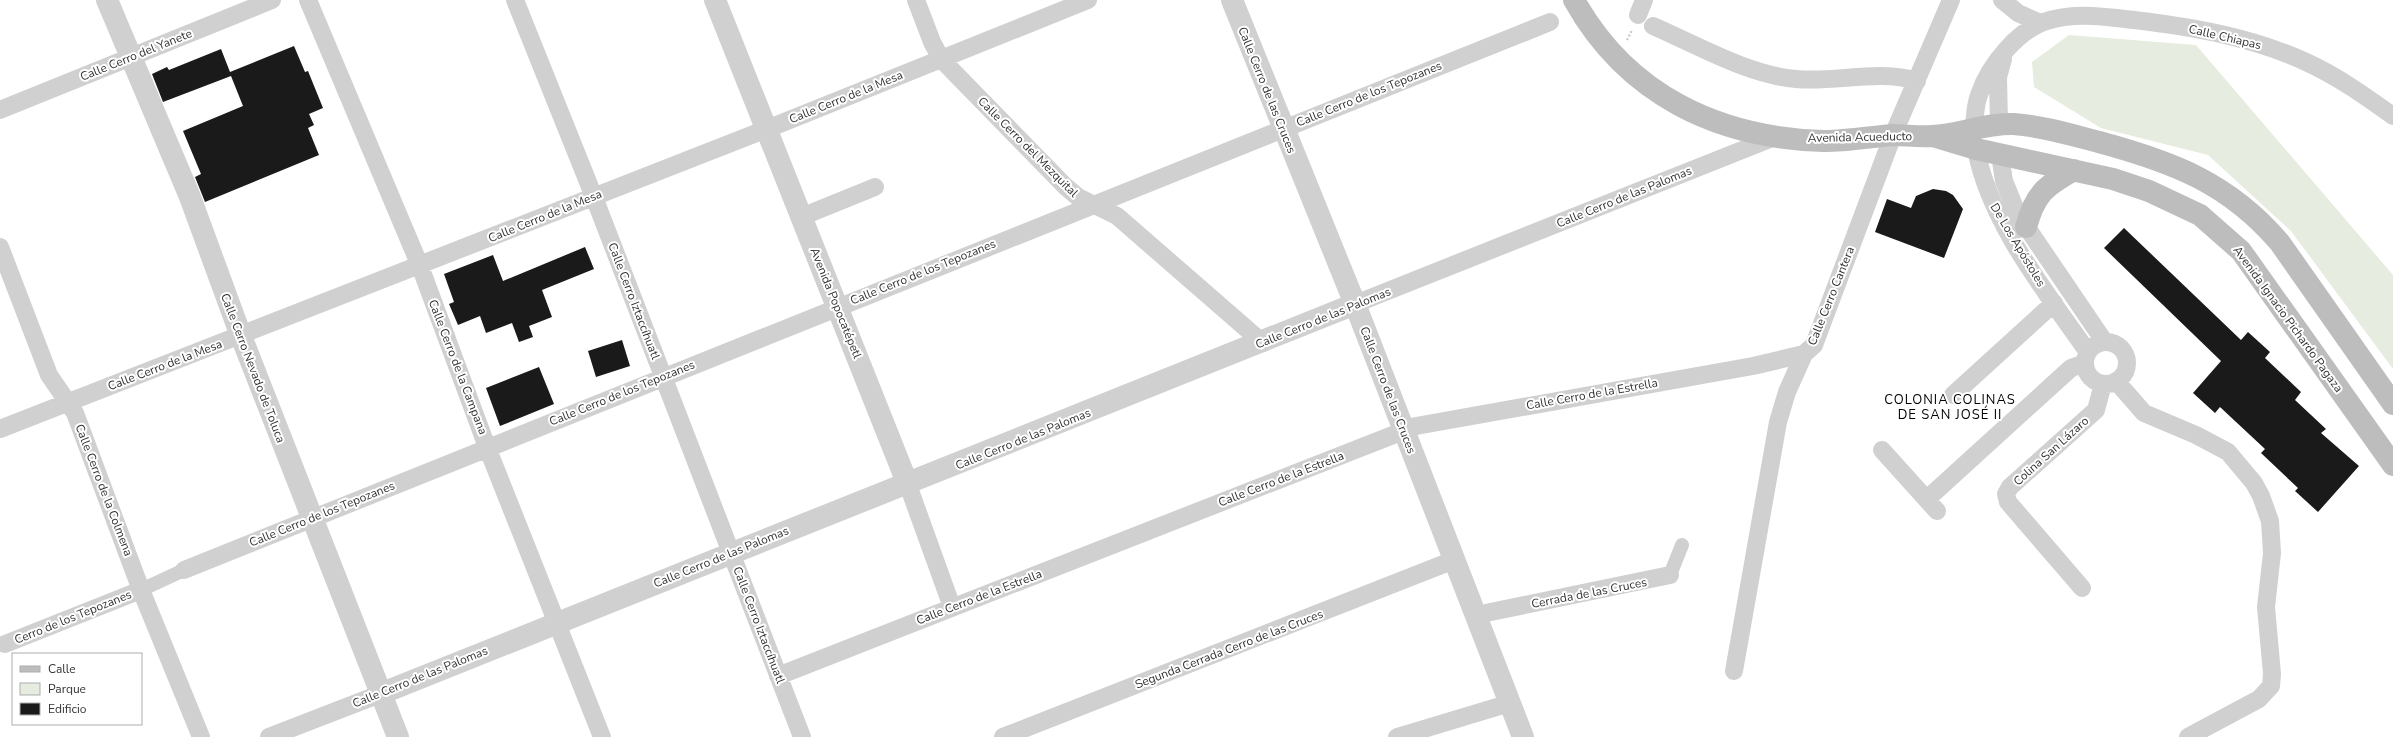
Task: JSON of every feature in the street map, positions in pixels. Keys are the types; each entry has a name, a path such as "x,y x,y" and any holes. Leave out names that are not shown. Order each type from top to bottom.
{"main road":[{"name":"Avenida Acueducto","path":"1574,0 1602,44 1618,61 1661,95 1713,122 1775,136 1826,141 1893,135 1933,136 1974,127"},
{"path":"1974,127 1999,124 2016,124 2081,137 2154,158 2187,171 2247,209 2260,220 2280,243 2393,404"},
{"name":"De Los Apóstoles","path":"1999,124 2000,155"},
{"name":"De Los Apóstoles","path":"1974,127 1976,149"},
{"name":"Avenida Acueducto","path":"1933,136 1976,149"},
{"name":"Avenida Ignacio Pichardo Pagaza","path":"1976,149 2074,170 2149,191 2200,215 2241,251 2393,465"},
{"path":"2026,227 2033,204 2039,195 2047,186 2074,170"}],"street":[{"name":"Calle Cerro Nevado de Toluca","path":"107,0 190,197 240,336 398,737"},
{"name":"Calle Cerro del Yanete","path":"0,110 272,0"},
{"name":"Calle Cerro de la Campana","path":"308,0 420,266 487,447 602,737"},
{"name":"Calle Cerro Iztaccíhuatl","path":"515,0 594,197 802,737"},
{"name":"Avenida Popocatépetl","path":"716,0 801,218 838,306 908,485 952,607"},
{"name":"Calle Cerro del Mezquital","path":"916,0 932,42 941,59 1066,187 1092,205 1117,216 1263,342"},
{"name":"Calle Cerro de la Mesa","path":"0,429 420,266 1088,0"},
{"name":"Calle Cerro de las Cruces","path":"1232,0 1282,128 1355,304 1524,737"},
{"name":"Calle Cerro Cantera","path":"1734,671 1778,422 1787,392 1804,354 1814,345 1893,135 1950,0"},
{"path":"2002,0 2018,13 2040,23"},
{"name":"Calle Chiapas","path":"1974,127 1979,94 1986,79 2005,54 2023,34 2040,23 2060,18 2095,16 2166,24 2227,35 2270,47 2306,62 2360,92 2393,116"},
{"name":"Calle Cerro de los Tepozanes","path":"141,590 184,570 663,376 1550,22"},
{"path":"1653,26 1760,72 1781,78 1817,80 1892,75 1917,81"},
{"name":"Calle Chiapas","path":"1999,124 1998,77 2005,54"},
{"name":"Calle Cerro de las Palomas","path":"269,737 380,694 557,622 908,485 1775,136"},
{"name":"De Los Apóstoles","path":"1976,149 1983,178 1993,206 2086,357"},
{"name":"De Los Apóstoles","path":"2000,155 2001,169 2008,195 2026,227 2104,342"},
{"path":"801,218 875,187"},
{"name":"Calle Cerro de la Colmena","path":"0,247 49,375 75,413 141,590 201,737"},
{"path":"1952,395 2054,303"},
{"path":"1882,450 1932,505 2071,368 2086,357 2098,343 2104,342 2116,344 2121,348 2127,359 2125,372 2109,383"},
{"name":"Calle Cerro de la Estrella","path":"778,676 1404,430 1431,423 1753,366 1804,354"},
{"path":"2086,357 2090,377 2109,383 2144,413 2196,435 2228,452 2254,483 2270,520 2272,554 2266,607 2272,674 2271,686 2259,699 2188,737"},
{"name":"Colina San Lázaro","path":"2082,588 2008,502 2006,494 2010,487 2096,410 2109,383"},
{"name":"Cerrada de las Cruces","path":"1476,615 1670,575 1682,545"},
{"name":"Segunda Cerrada Cerro de las Cruces","path":"1003,737 1454,560"},
{"name":"Cerro de los Tepozanes","path":"5,644 141,590"},
{"path":"1397,737 1510,703"}],"green space":[{"path":"2069,35 2196,45 2393,275 2393,369 2291,231 2208,155 2101,128 2034,87 2032,62"}],"building":[{"path":"294,46 305,72 308,71 323,108 309,114 314,125 308,128 319,155 205,202 195,177 201,174 183,131 243,106 231,76 163,102 152,74 167,67 169,70 221,49 230,72"},
{"path":"1933,189 1946,191 1953,195 1963,209 1944,258 1875,232 1887,199 1911,208 1916,196"},
{"path":"2124,228 2241,340 2248,332 2270,352 2265,358 2301,392 2295,400 2326,429 2321,433 2359,466 2318,512 2295,491 2298,488 2261,453 2265,449 2220,407 2215,413 2193,393 2221,361 2104,248"},
{"path":"585,247 594,269 542,290 552,317 529,326 533,337 519,342 512,323 486,333 480,316 458,325 449,304 454,302 444,274 493,255 503,281"},
{"path":"622,340 630,366 596,377 588,351"},
{"path":"539,367 554,404 500,426 486,388"}],"district":[{"name":"COLONIA COLINAS DE SAN JOSÉ II","path":"1950,406"}]}
